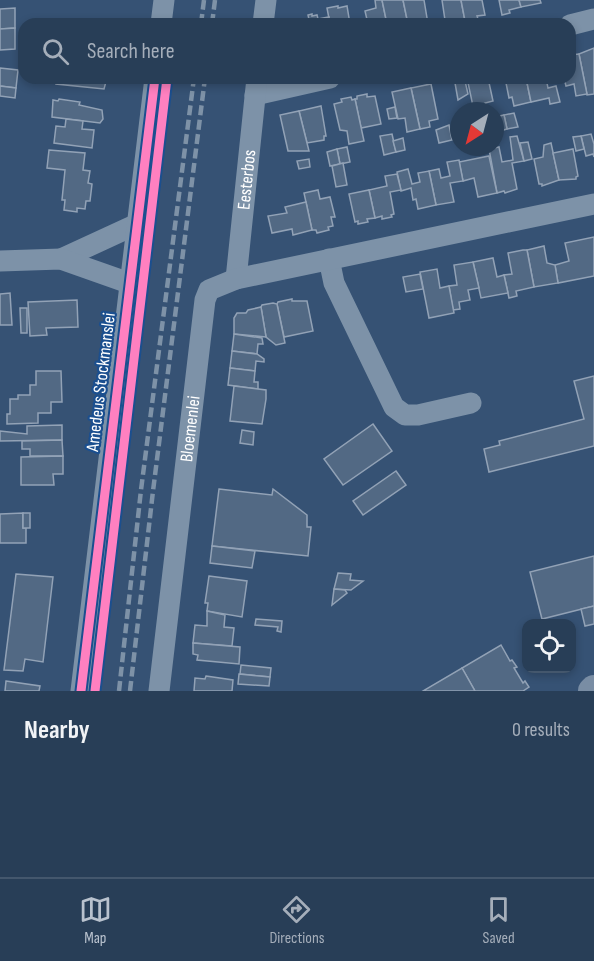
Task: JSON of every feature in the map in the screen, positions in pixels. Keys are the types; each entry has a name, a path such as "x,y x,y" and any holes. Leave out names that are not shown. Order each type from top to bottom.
{"street":[{"path":"162,18 164,0"},
{"path":"264,18 266,0"},
{"path":"576,24 594,20"},
{"name":"Amedeus Stockmanslei","path":"81,691 154,84"},
{"path":"256,86 274,84"},
{"name":"Eesterbos","path":"236,279 256,86"},
{"name":"Bloemenlei","path":"159,691 205,300 209,290 214,286 236,279 594,204"},
{"path":"61,259 137,224"},
{"path":"0,261 61,259 129,283"},
{"path":"329,259 334,283 394,407 405,415 418,415 471,403"}],"building":[{"path":"375,0 382,0 386,18 367,18 365,11 376,8"},
{"path":"382,0 403,0 407,18 386,18"},
{"path":"403,0 424,0 427,18 407,18"},
{"path":"442,0 461,0 464,18 445,18"},
{"path":"461,0 482,0 485,15 477,16 478,18 464,18"},
{"path":"499,0 519,0 521,7 509,10 510,13 502,15"},
{"path":"519,0 540,0 541,3 521,7"},
{"path":"347,6 349,18 329,18 327,8"},
{"path":"15,8 15,28 0,29 0,9"},
{"path":"308,15 317,15 318,18 309,18"},
{"path":"15,28 15,49 0,50 0,29"},
{"path":"594,48 594,94 587,95 579,54"},
{"path":"576,54 579,54 587,94 576,96 574,84 576,84"},
{"path":"0,68 18,70 16,88 0,86"},
{"path":"56,84 105,84 104,89"},
{"path":"431,84 438,119 429,121 430,127 420,129 411,88"},
{"path":"455,84 466,84 468,94 458,100"},
{"path":"468,84 489,84 493,101 472,102"},
{"path":"506,84 527,84 531,102 514,106 512,97 509,98"},
{"path":"527,84 547,84 548,88 556,86 560,102 550,104 549,98 531,102"},
{"path":"0,86 16,88 15,98 0,96"},
{"path":"411,88 420,129 407,132 405,118 398,119 392,92"},
{"path":"367,94 367,97 375,96 381,124 361,128 355,99 357,96"},
{"path":"351,97 352,100 355,99 364,141 349,144 347,131 340,130 334,104 342,102 341,99"},
{"path":"59,99 80,102 79,105 102,110 103,119 100,123 52,117 53,100 58,101"},
{"path":"321,106 326,136 324,140 307,143 299,111"},
{"path":"395,107 397,118 389,119 387,109"},
{"path":"299,111 309,151 288,151 280,115"},
{"path":"514,113 518,127 507,129 504,115"},
{"path":"66,119 83,121 82,129 94,130 92,148 54,143 56,126 65,127"},
{"path":"449,125 450,140 439,143 436,130"},
{"path":"392,134 396,152 384,155 380,136"},
{"path":"591,134 594,157 593,154 586,156 581,136"},
{"path":"517,136 524,161 512,163 517,189 497,193 490,156 501,156 502,162 513,160 510,137"},
{"path":"581,136 584,149 576,151 573,137"},
{"path":"403,138 405,150 396,152 393,141"},
{"path":"528,142 532,159 524,161 520,143"},
{"path":"551,143 559,180 542,186 539,184 534,159 543,157 544,145"},
{"path":"347,147 350,162 340,164 337,149"},
{"path":"337,149 340,164 330,166 327,152"},
{"path":"573,149 578,176 576,179 559,180 553,153"},
{"path":"49,150 85,153 83,170 90,171 88,183 92,184 90,201 86,201 85,209 77,208 77,212 64,210 65,200 62,200 65,170 47,168"},
{"path":"489,156 497,193 478,197 474,178 463,181 459,162"},
{"path":"309,159 310,167 299,169 297,161"},
{"path":"459,160 463,181 450,183 454,202 436,205 429,171 439,169 441,178 450,176 447,162"},
{"path":"343,163 347,185 336,187 332,166"},
{"path":"408,169 412,184 420,182 418,173 429,171 436,205 418,209 416,199 413,200 411,188 401,191 397,172"},
{"path":"397,174 401,190 390,192 394,214 391,215 392,217 375,218 369,190 387,186 385,176"},
{"path":"318,190 320,199 330,197 335,217 331,217 333,226 328,227 329,230 317,233 316,230 312,230 304,193"},
{"path":"369,190 375,218 358,224 358,221 355,222 349,194"},
{"path":"306,202 312,230 293,235 292,229 272,233 268,216 287,213 285,207"},
{"path":"594,237 594,276 558,283 555,265 569,261 565,243"},
{"path":"544,246 547,263 555,265 558,283 534,287 527,250"},
{"path":"527,250 534,287 516,291 517,296 509,298 504,275 512,274 508,253"},
{"path":"493,258 497,277 504,275 508,293 481,298 473,262"},
{"path":"473,262 479,288 468,290 470,300 459,302 460,309 453,310 449,286 457,285 454,265"},
{"path":"437,269 440,288 449,286 454,313 429,318 420,272"},
{"path":"420,274 423,289 406,292 403,277"},
{"path":"10,293 12,325 0,325 0,294"},
{"path":"292,299 292,301 307,301 313,331 284,337 277,304"},
{"path":"77,300 78,327 46,328 47,335 30,336 28,302"},
{"path":"277,304 285,343 276,345 266,337 261,307"},
{"path":"261,307 266,337 234,334 234,318 237,313 246,313 248,310"},
{"path":"20,308 27,308 27,333 21,333"},
{"path":"234,334 262,338 263,344 258,344 257,354 232,351"},
{"path":"232,351 257,354 264,359 264,362 256,361 255,371 230,368"},
{"path":"230,368 255,371 254,382 258,382 258,389 228,385"},
{"path":"36,371 61,371 62,402 51,402 51,413 38,413 38,423 7,424 10,399 18,399 18,395 30,395 30,385 36,385"},
{"path":"594,376 594,446 489,472 484,449 500,445 499,441 584,419 574,381"},
{"path":"234,386 266,390 262,424 230,421"},
{"path":"373,424 392,451 343,485 324,459"},
{"path":"62,425 62,440 0,441 0,431 27,434 27,426"},
{"path":"242,430 254,432 253,445 240,443"},
{"path":"62,440 63,456 30,456 30,449 22,449 22,441"},
{"path":"63,456 63,474 53,474 54,485 21,485 21,457"},
{"path":"396,471 406,485 363,515 353,501"},
{"path":"219,489 272,495 273,489 307,515 307,527 311,527 308,556 212,546"},
{"path":"23,513 26,543 0,543 0,514"},
{"path":"23,513 30,513 30,528 23,528"},
{"path":"212,546 255,551 252,568 210,563"},
{"path":"594,556 594,606 542,619 530,572"},
{"path":"338,573 351,574 350,580 363,581 351,590 334,589"},
{"path":"16,574 53,577 43,662 25,659 23,671 4,670"},
{"path":"209,576 247,581 242,617 207,611 208,603 205,603"},
{"path":"334,589 345,590 347,593 332,605"},
{"path":"594,606 594,624 585,626 581,609"},
{"path":"207,611 225,615 224,627 234,628 232,646 193,643 195,625 207,626"},
{"path":"256,619 282,621 281,632 277,631 278,627 255,625"},
{"path":"193,643 240,647 239,664 197,660 198,655 193,654"},
{"path":"501,645 510,661 512,660 517,667 514,668 523,683 525,681 529,687 523,691 475,691 462,668"},
{"path":"241,665 271,668 270,677 240,674"},
{"path":"462,668 475,691 423,691"},
{"path":"239,674 270,677 269,686 238,684"},
{"path":"206,676 233,680 232,691 194,691 195,678 205,679"},
{"path":"6,681 40,686 39,691 5,691"}],"railway":[{"path":"202,18 204,0"},
{"path":"213,18 215,0"},
{"path":"119,691 141,490 193,84"},
{"path":"130,691 204,84"}],"cycle path":[{"path":"81,691 154,84"},
{"path":"95,691 166,84"}]}
